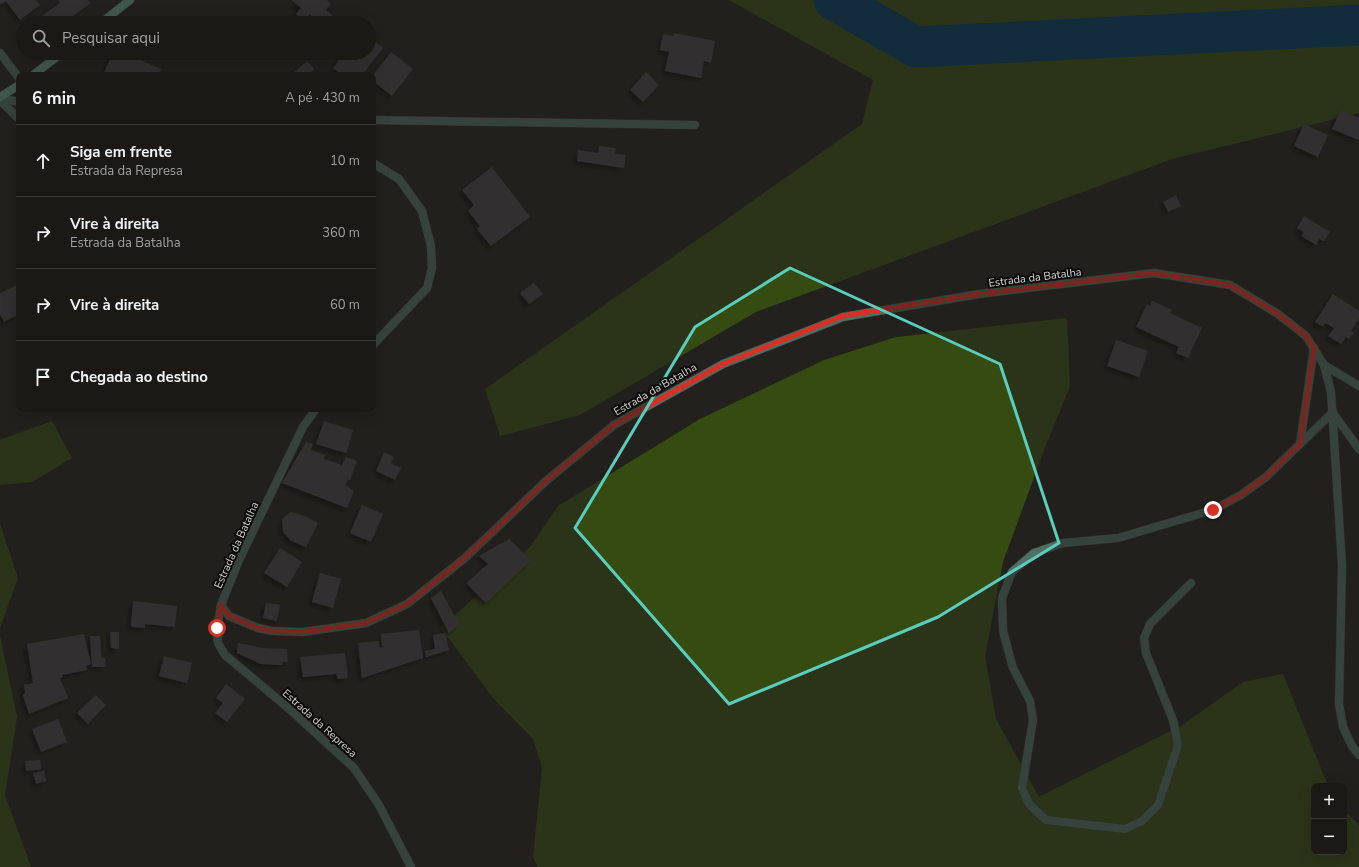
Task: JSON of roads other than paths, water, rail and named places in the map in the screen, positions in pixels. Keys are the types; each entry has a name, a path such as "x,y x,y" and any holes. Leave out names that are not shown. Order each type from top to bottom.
{"street":[{"path":"110,16 130,0"},
{"path":"0,53 16,74"},
{"path":"37,72 53,60"},
{"path":"0,98 16,87"},
{"path":"0,98 16,101"},
{"path":"0,98 16,116"},
{"path":"376,120 695,125"},
{"path":"376,165 399,179 422,211 431,246 432,268 426,288 376,342"},
{"name":"Estrada da Batalha","path":"314,412 303,427 239,560 221,605 229,616 258,628 272,631 303,632 366,623 407,604 465,558 546,481 614,425 723,364 843,316 980,294 1154,273 1230,285 1278,314 1306,336 1324,365 1331,392 1342,566 1339,704 1343,728 1352,746 1359,755"},
{"path":"1300,444 1314,348"},
{"path":"1324,365 1359,386"},
{"path":"1191,583 1150,624 1144,638 1146,653 1173,720 1178,745 1158,805 1142,822 1125,829 1046,820 1028,804 1022,788 1033,720 1030,701 1013,668 1003,631 1002,598 1012,572 1034,553 1063,543 1118,538 1213,510 1241,495 1266,477 1332,412 1359,449"},
{"name":"Estrada da Represa","path":"221,605 217,628 218,643 225,655 287,707 354,768 379,804 411,867"}],"waterway":[{"path":"834,0 916,47 1359,25"}]}
